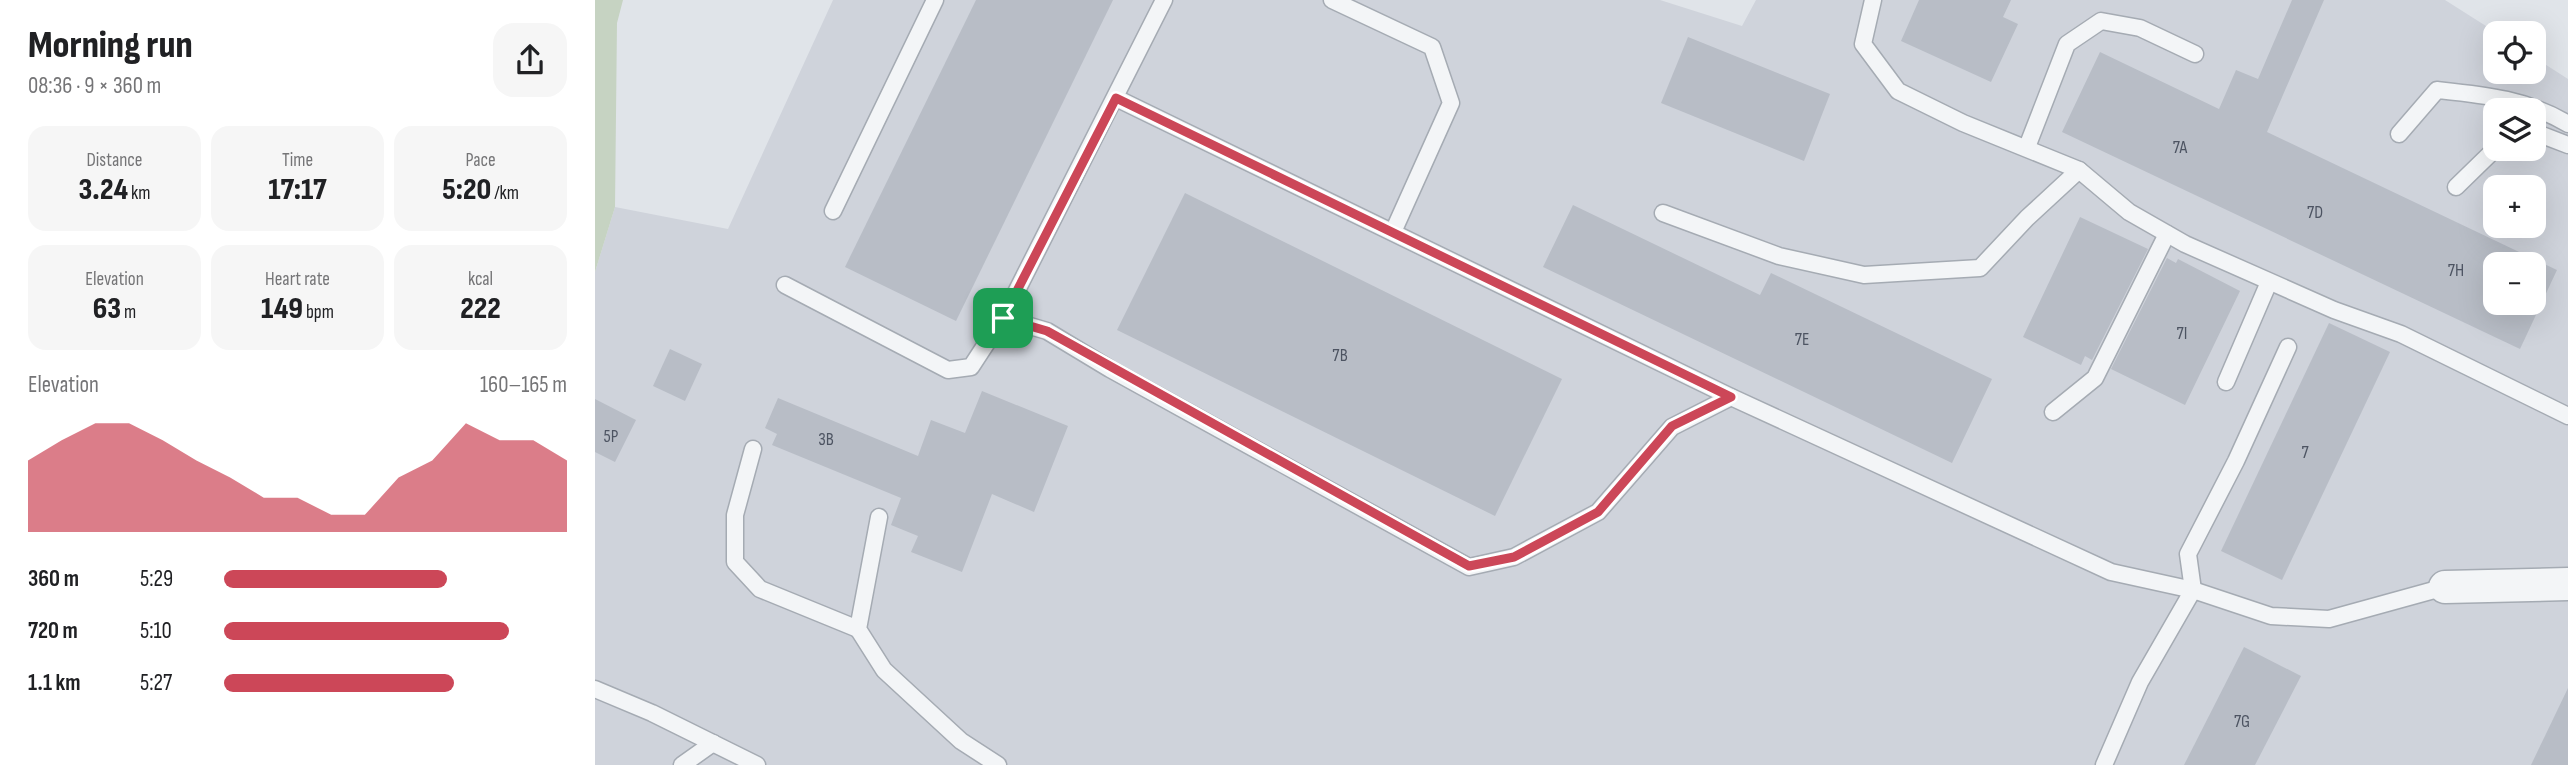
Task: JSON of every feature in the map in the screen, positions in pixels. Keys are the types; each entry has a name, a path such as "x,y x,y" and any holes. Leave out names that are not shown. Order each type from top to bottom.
{"street":[{"path":"2445,587 2568,584"}],"lane":[{"path":"832,211 935,0"},
{"path":"785,285 948,370 971,367 1003,318 1164,0"},
{"path":"1332,0 1432,47 1451,103 1393,232"},
{"path":"1873,0 1863,44 1898,91 1963,123 2079,170 2129,212 2167,234 2334,310 2401,334 2568,416"},
{"path":"2027,147 2067,44 2101,21 2140,28 2195,54"},
{"path":"2399,134 2437,90 2497,96 2546,111 2568,124"},
{"path":"1116,98 1731,397 2111,572 2193,590 2270,615 2329,619 2445,587"},
{"path":"2546,137 2568,145"},
{"path":"2456,187 2483,161"},
{"path":"1663,213 1779,256 1864,275 1980,268 2027,218 2079,170"},
{"path":"2053,412 2095,378 2167,234"},
{"path":"2226,382 2269,282"},
{"path":"1003,318 1047,331 1469,566 1514,557 1598,512 1672,426 1731,397"},
{"path":"2104,765 2140,682 2193,590 2189,554 2236,461 2288,347"},
{"path":"753,449 735,515 735,562 760,589 858,629 884,670 961,741 998,765"},
{"path":"858,629 879,517"},
{"path":"595,690 757,765"},
{"path":"682,765 713,743"}],"shaded area":[{"path":"833,0 1660,0 1742,26 1756,0 2445,0 2483,24 2483,84 2546,84 2546,65 2568,79 2568,765 595,765 595,272 615,207 728,229"}],"green space":[{"path":"595,0 623,0 617,23 615,207 595,272"}],"building":[{"path":"976,0 1113,0 956,321 845,267"},
{"path":"1919,0 2011,0 2003,17 2018,24 1991,82 1901,41"},
{"path":"2292,0 2324,0 2267,132 2483,235 2483,238 2490,238 2519,252 2483,252 2483,315 2536,315 2520,349 2062,132 2100,52 2219,109 2236,70 2258,79"},
{"path":"1688,37 1830,94 1804,161 1661,103"},
{"path":"1185,193 1562,379 1495,516 1117,330"},
{"path":"1573,205 1760,295 1771,273 1992,379 1952,463 1543,267"},
{"path":"2080,217 2148,249 2092,360 2085,356 2081,365 2023,337"},
{"path":"2167,258 2176,263 2178,259 2240,291 2185,405 2111,369"},
{"path":"2546,265 2557,270 2546,293"},
{"path":"2329,323 2390,352 2282,580 2221,551"},
{"path":"670,349 702,364 685,401 653,386"},
{"path":"982,391 1068,426 1034,512 992,494 962,572 911,552 918,536 891,525 901,498 772,445 777,434 765,428 778,398 918,456 931,420 965,433"},
{"path":"595,399 636,420 615,462 595,452"},
{"path":"2244,647 2301,676 2255,765 2184,765"},
{"path":"2568,688 2568,765 2531,765"}],"route":[{"path":"1116,98 1731,397 1672,426 1598,512 1514,557 1469,566 1110,369 1047,331 1003,318 1116,98"}]}
